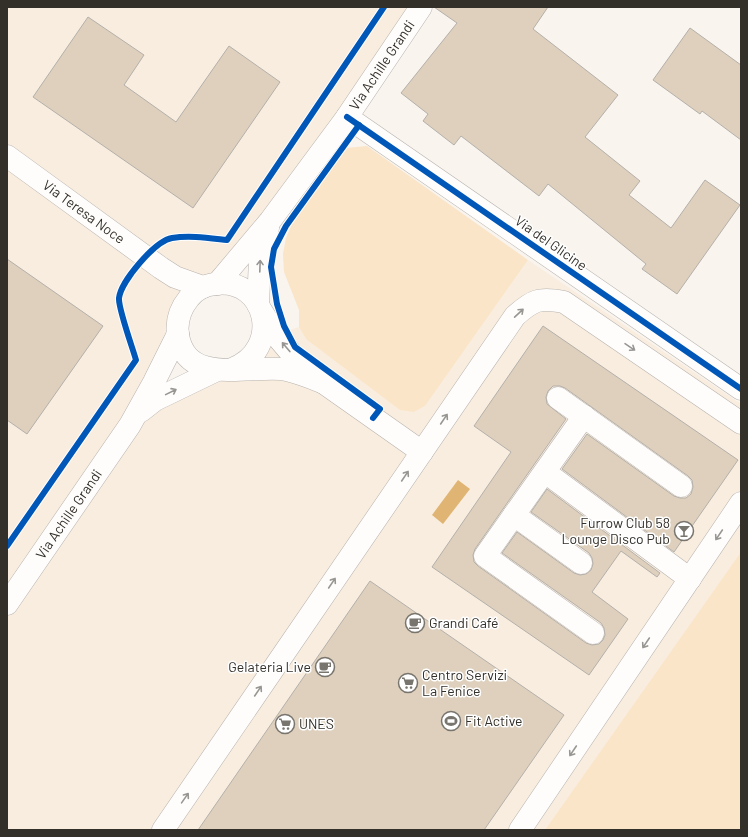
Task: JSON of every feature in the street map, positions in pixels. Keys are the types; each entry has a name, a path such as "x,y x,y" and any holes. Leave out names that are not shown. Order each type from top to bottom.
{"street":[{"name":"Via Achille Grandi","path":"210,286 270,221 346,117 422,7"},
{"name":"Via del Glicine","path":"346,117 741,389"},
{"name":"Via Teresa Noce","path":"7,156 175,277 210,286"},
{"path":"130,424 142,410 155,400 244,363 258,350 264,331 260,308 260,259 270,221"},
{"path":"161,268 175,292 178,326 182,348 191,359 203,367 225,370 261,368 283,369 305,375 324,383"},
{"path":"130,424 154,382 178,326 180,312 187,300 197,291 210,286 231,285 243,290 260,308 280,340 296,359 324,383 422,452"},
{"path":"163,830 515,316 530,303 546,298 564,302 741,423"},
{"path":"558,398 681,486"},
{"path":"584,416 485,556 594,634"},
{"name":"Via Achille Grandi","path":"7,604 130,424"},
{"path":"545,472 690,579"},
{"path":"520,830 741,503"},
{"path":"514,515 581,563"}],"shaded area":[{"path":"7,7 416,7 344,114 170,330 126,421 7,593"},
{"path":"367,146 528,260 425,406 414,412 400,410 306,339 299,327 299,310 284,272 283,254 286,238 292,224 346,148"},
{"path":"528,260 741,404 741,552 545,830 7,830 7,613 135,426 270,336 299,327 306,339 414,412 425,406"},
{"path":"458,480 470,489 443,524 432,515"},
{"path":"741,552 741,830 545,830"}],"building":[{"path":"434,7 548,7 533,29 618,95 585,137 640,181 629,195 671,228 705,180 740,205 677,294 642,269 646,264 548,184 539,196 461,136 454,145 423,121 428,114 401,93 457,23"},
{"path":"88,17 144,55 124,85 176,122 229,46 280,82 193,208 33,97"},
{"path":"690,28 741,65 741,140 702,111 700,114 653,80"},
{"path":"7,259 103,326 27,434 7,420"},
{"path":"543,326 738,460 674,552 562,469 587,434 674,496 686,498 691,494 693,487 692,480 565,388 553,386 548,391 546,397 547,404 566,419 475,549 473,555 474,562 586,643 592,645 599,644 603,640 605,635 604,628 601,623 502,553 517,532 574,573 580,575 586,574 591,570 593,564 589,553 531,512 547,489 660,573 657,577 621,551 592,592 628,619 589,675 432,567 511,452 474,426"},
{"name":"Centro Servizi La Fenice","path":"370,581 564,715 484,830 198,830"}],"cycle path":[{"path":"7,546 136,360 119,303 121,291 132,272 157,246 172,238 193,237 227,240 384,7"},
{"path":"347,117 741,389"},
{"path":"359,125 286,226 274,249 271,267 277,304 284,326 295,347 380,409 373,418"}],"place":[{"name":"Furrow Club 58 Lounge Disco Pub","path":"684,531"},
{"name":"Grandi Café","path":"415,623"},
{"name":"Gelateria Live","path":"325,667"},
{"name":"Centro Servizi La Fenice","path":"408,683"},
{"name":"Fit Active","path":"451,721"},
{"name":"UNES","path":"285,724"}]}
